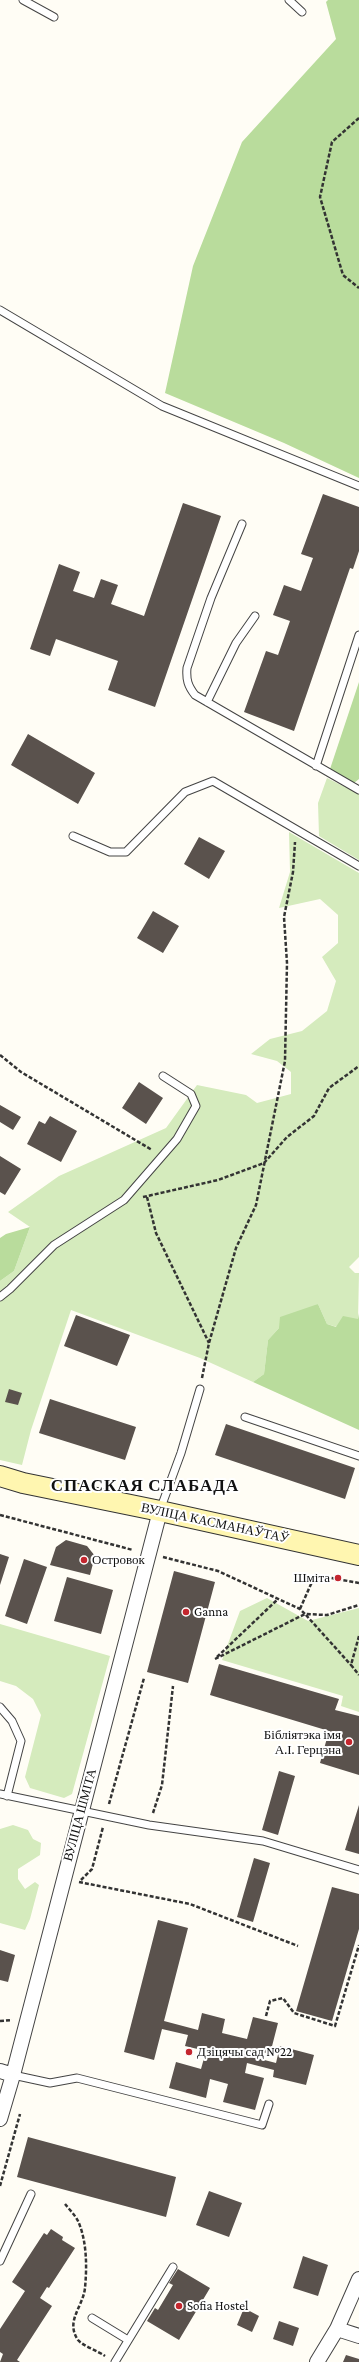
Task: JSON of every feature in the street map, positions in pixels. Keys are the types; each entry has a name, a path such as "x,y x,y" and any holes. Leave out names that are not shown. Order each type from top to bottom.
{"main road":[{"name":"ВУЛІЦА КАСМАНАЎТАЎ","path":"0,1476 23,1483 160,1511 359,1555"}],"street":[{"name":"ВУЛІЦА ШМІТА","path":"0,2119 7,2073 82,1810 160,1511"},
{"path":"317,2362 337,2329 359,2279"},
{"path":"337,2329 359,2336"}],"lane":[{"path":"23,0 54,17"},
{"path":"289,0 302,12"},
{"path":"0,310 162,406 359,486"},
{"path":"242,524 211,598 187,668 186,679 189,688 195,695 359,790"},
{"path":"207,702 236,643 255,616"},
{"path":"316,766 359,635"},
{"path":"73,836 110,852 126,852 185,792 213,781 359,866"},
{"path":"0,1297 54,1245 124,1200 177,1139 196,1106 190,1094 163,1076"},
{"path":"160,1511 181,1453 200,1389"},
{"path":"245,1417 359,1456"},
{"path":"0,1708 12,1721 22,1741 4,1795 149,1825 263,1841 359,1870"},
{"path":"7,2073 50,2083 77,2078 262,2125 269,2104"},
{"path":"0,2261 31,2194"},
{"path":"115,2362 173,2267"},
{"path":"92,2318 128,2340"}],"path":[{"path":"359,118 332,142 320,197 343,275 359,288"},
{"path":"200,1389 209,1343 236,1248 256,1206 285,1061 287,963 284,916 293,872 296,828"},
{"path":"0,1055 21,1072 162,1157"},
{"path":"124,1200 147,1197 218,1180 264,1163 287,1137 314,1116 329,1088 359,1066"},
{"path":"135,1188 147,1197 156,1233 209,1343"},
{"path":"0,1515 218,1571 300,1609 359,1675"},
{"path":"300,1609 316,1575 359,1583"},
{"path":"278,1599 215,1659 305,1614 326,1616 359,1605"},
{"path":"351,1666 359,1636"},
{"path":"77,1889 79,1882 92,1869 144,1678"},
{"path":"149,1825 162,1785 173,1686"},
{"path":"79,1882 190,1904 298,1946"},
{"path":"266,2016 270,2001 283,1998 294,2013 335,2026 359,1945"},
{"path":"0,2186 20,2114"},
{"path":"65,2204 78,2221 85,2245 85,2288 82,2302 73,2320 73,2327 79,2341 115,2362"}],"green space":[{"path":"328,0 359,0 359,478 284,443 165,393 193,266 242,142 336,39 326,2"},
{"path":"359,682 359,779 354,783 330,769"},
{"path":"327,778 359,794 359,860 319,836 318,803"},
{"path":"289,832 359,873 359,1257 349,1267 355,1273 359,1273 358,1319 337,1327 327,1324 318,1304 279,1328 268,1340 264,1374 253,1382 200,1358 71,1310 31,1430 22,1465 0,1460 0,1281 14,1271 30,1227 8,1212 59,1176 166,1128 197,1085 246,1095 257,1103 291,1094 291,1072 277,1061 251,1054 270,1039 302,1031 327,1011 336,981 322,957 338,943 338,915 320,899 279,908 290,872"},
{"path":"30,1227 14,1271 0,1281 0,1238 6,1234"},
{"path":"318,1304 327,1324 336,1327 343,1316 358,1319 359,1313 359,1430 253,1382 264,1374 268,1340 279,1328 280,1317"},
{"path":"267,1598 308,1621 359,1608 359,1712 341,1706 343,1696 222,1660 240,1611"},
{"path":"0,1624 110,1656 72,1794 64,1798 30,1788 25,1777 41,1715 33,1699 16,1686 0,1681"},
{"path":"13,1825 28,1830 33,1839 41,1843 40,1855 18,1869 18,1879 25,1889 35,1882 39,1885 30,1919 25,1930 0,1923 0,1829"}],"building":[{"path":"323,494 359,507 359,551 353,569 350,568 294,731 244,712 266,651 278,655 290,621 273,615 284,585 301,591 313,558 301,554"},
{"path":"183,503 221,516 155,707 108,690 118,661 56,639 50,656 30,649 59,564 80,572 73,591 94,598 101,579 118,585 111,604 144,616"},
{"path":"28,734 95,773 78,804 11,765"},
{"path":"199,837 225,851 209,879 184,864"},
{"path":"153,911 179,926 163,953 137,938"},
{"path":"139,1082 163,1098 146,1124 122,1108"},
{"path":"0,1105 21,1117 13,1130 0,1122"},
{"path":"50,1116 77,1131 61,1162 27,1144 39,1121 45,1124"},
{"path":"0,1156 21,1169 5,1195 0,1192"},
{"path":"76,1315 130,1335 117,1366 64,1346"},
{"path":"9,1389 22,1393 18,1405 5,1402"},
{"path":"50,1399 136,1427 125,1460 39,1433"},
{"path":"226,1424 355,1468 345,1499 215,1455"},
{"path":"66,1540 87,1546 95,1556 90,1575 50,1565 56,1547"},
{"path":"0,1554 9,1557 0,1585"},
{"path":"24,1559 47,1567 27,1624 5,1616"},
{"path":"174,1571 215,1582 188,1683 147,1672"},
{"path":"67,1577 113,1590 101,1634 54,1621"},
{"path":"219,1664 339,1699 335,1710 359,1716 359,1775 320,1763 329,1731 210,1695"},
{"path":"279,1771 295,1776 278,1835 262,1830"},
{"path":"359,1805 359,1854 345,1850"},
{"path":"254,1858 270,1863 253,1922 237,1917"},
{"path":"332,1887 359,1894 359,1929 332,2021 296,2011"},
{"path":"158,1920 188,1928 164,2021 198,2030 202,2013 225,2019 222,2033 247,2039 253,2017 278,2023 270,2054 251,2049 249,2056 276,2063 280,2046 314,2055 306,2085 273,2077 274,2070 247,2063 245,2073 264,2078 255,2110 223,2102 228,2084 210,2079 206,2098 169,2088 176,2062 201,2069 206,2051 185,2046 188,2035 162,2029 154,2060 124,2052"},
{"path":"0,1950 15,1955 8,1982 0,1980"},
{"path":"28,2137 176,2177 166,2217 17,2177"},
{"path":"209,2191 242,2203 229,2237 196,2225"},
{"path":"51,2229 63,2237 62,2240 75,2248 49,2288 47,2287 40,2298 52,2306 17,2360 20,2362 0,2362 3,2354 0,2352 0,2329 25,2291 12,2282 44,2233 47,2235"},
{"path":"303,2256 328,2265 318,2296 293,2288"},
{"path":"178,2269 210,2288 179,2340 147,2321 155,2308 158,2310 173,2285 169,2283"},
{"path":"244,2308 259,2316 252,2332 237,2325"},
{"path":"279,2321 299,2328 293,2346 273,2339"},
{"path":"346,2355 359,2359 359,2362 343,2362"}],"place":[{"name":"Островок","path":"84,1560"},
{"name":"Шміта","path":"338,1578"},
{"name":"Ganna","path":"186,1612"},
{"name":"Бібліятэка імя А.І. Герцэна","path":"349,1742"},
{"name":"Дзіцячы сад №22","path":"189,2052"},
{"name":"Sofia Hostel","path":"179,2306"}],"district":[{"name":"СПАСКАЯ СЛАБАДА","path":"145,1486"}]}
